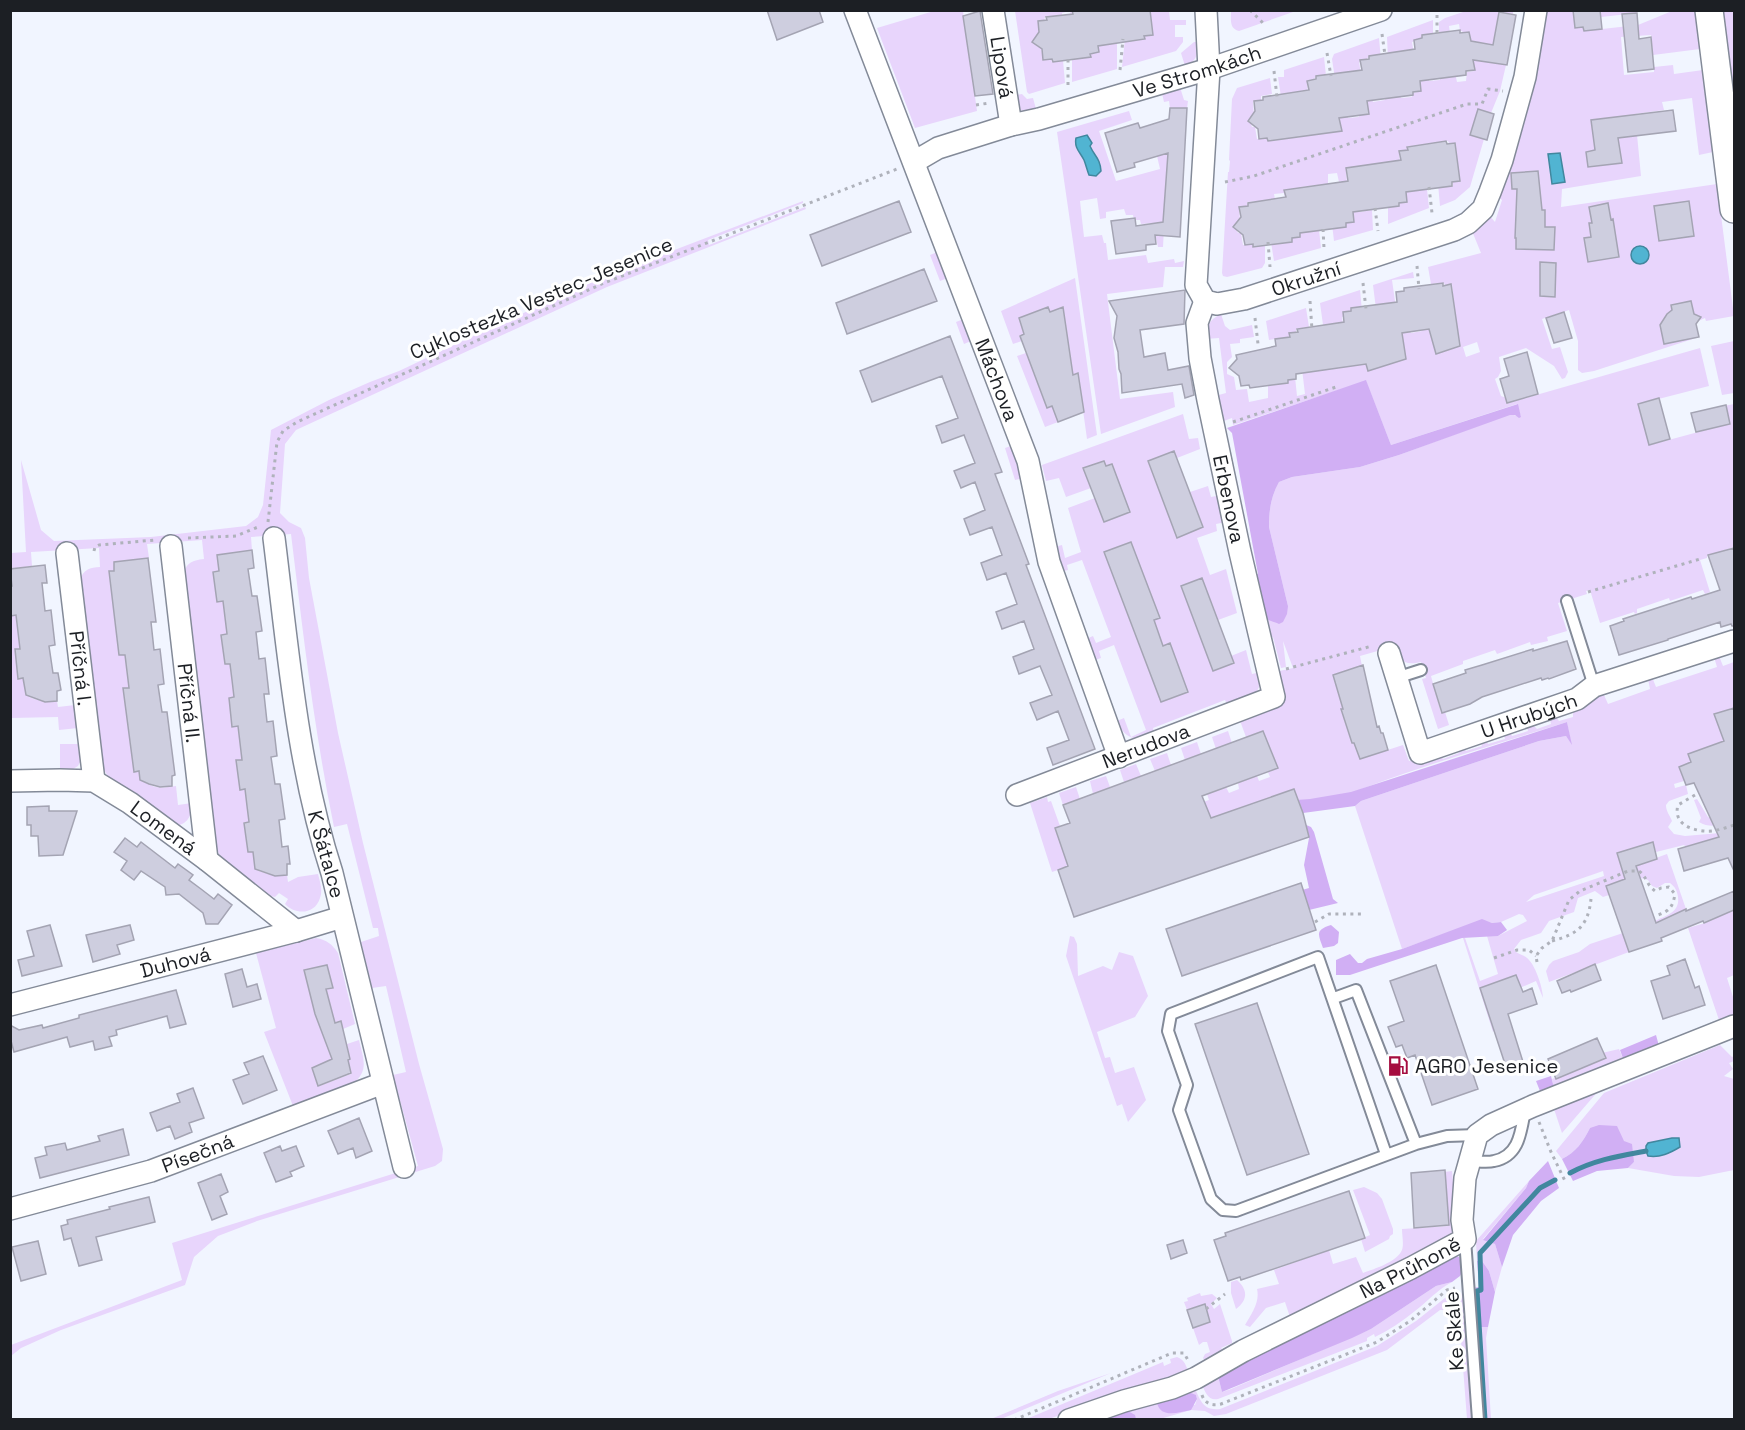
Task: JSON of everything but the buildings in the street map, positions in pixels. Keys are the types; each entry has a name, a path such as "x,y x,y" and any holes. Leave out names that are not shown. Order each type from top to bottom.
{"street":[{"name":"Máchova","path":"855,10 1028,461 1049,562 1119,757"},
{"name":"Lipová","path":"993,10 1011,125"},
{"path":"1206,10 1209,69 1196,285 1206,301"},
{"name":"Ve Stromkách","path":"914,162 938,148 1209,69 1381,10"},
{"name":"Okružní","path":"1206,301 1217,304 1235,302 1454,230 1468,223 1483,209 1502,160 1525,77 1536,10"},
{"path":"1709,10 1734,209"},
{"name":"Erbenova","path":"1206,301 1197,323 1200,358 1240,552 1274,697"},
{"name":"K Šátalce","path":"270,532 312,803 332,873 404,1167"},
{"name":"Příčná II.","path":"171,546 207,860"},
{"name":"Příčná I.","path":"67,553 94,781"},
{"name":"U Hrubých","path":"1382,649 1396,678 1420,753 1578,699 1594,686 1734,641"},
{"name":"Nerudova","path":"1017,795 1274,697"},
{"name":"Lomená","path":"10,782 94,781 130,803 207,860 296,932"},
{"name":"Duhová","path":"10,1005 296,932 342,917"},
{"path":"1477,1134 1529,1108 1734,1026"},
{"name":"Písečná","path":"10,1209 151,1171 383,1083"},
{"name":"Na Průhoně","path":"1069,1419 1172,1388 1196,1378 1244,1351 1465,1239 1462,1220 1464,1178 1477,1134"}],"lane":[{"path":"1567,601 1594,686"},
{"path":"1396,678 1421,670"},
{"path":"1386,1154 1318,957 1171,1014 1168,1031 1187,1085 1179,1110 1211,1199 1223,1210 1236,1211 1416,1144 1447,1136 1477,1134"},
{"path":"1334,998 1356,990 1416,1144"},
{"path":"1469,1161 1496,1161 1509,1153 1519,1142 1529,1108"},
{"name":"Ke Skále","path":"1465,1239 1478,1419"}],"path":[{"path":"1250,10 1264,24"},
{"path":"1437,15 1437,36"},
{"path":"1382,34 1384,55"},
{"path":"1120,70 1123,39"},
{"path":"1327,53 1331,76"},
{"path":"1068,57 1068,85"},
{"path":"1274,71 1277,97"},
{"path":"1225,182 1254,176 1467,104 1482,104 1488,89 1520,96"},
{"path":"976,105 990,102"},
{"name":"Cyklostezka Vestec-Jesenice","path":"270,532 277,442 283,430 604,283 914,162"},
{"path":"1429,187 1432,213"},
{"path":"1375,208 1378,231"},
{"path":"1323,229 1324,248"},
{"path":"1268,242 1270,267"},
{"path":"1417,266 1419,289"},
{"path":"1363,283 1366,309"},
{"path":"1310,301 1312,330"},
{"path":"1255,318 1258,344"},
{"path":"1214,428 1336,387"},
{"path":"196,543 207,537"},
{"path":"1588,592 1700,559"},
{"path":"1268,672 1382,649"},
{"path":"1695,795 1678,805 1676,813 1679,821 1688,827 1706,831 1734,825"},
{"path":"1552,941 1569,900 1580,891 1628,871 1639,871 1654,891 1669,887 1675,894 1673,905 1667,912 1658,915"},
{"path":"1536,956 1552,941 1570,936 1583,925 1590,912 1591,898"},
{"path":"1315,922 1329,914 1361,914"},
{"path":"1494,958 1517,950 1529,950 1536,956 1537,962"},
{"path":"1529,1108 1566,1184"},
{"path":"1014,1419 1172,1353 1184,1353 1198,1375 1203,1397 1208,1403 1215,1405 1377,1341 1410,1321 1447,1290 1468,1284"},
{"path":"1206,1309 1225,1294"}],"shaded area":[{"path":"1293,10 1293,12 1239,31 1231,23 1231,11"},
{"path":"934,11 963,11 977,111 915,128 877,28"},
{"path":"1015,11 1070,11 1062,13 1062,18 1045,17 1040,35 1036,35 1035,44 1038,47 1041,46 1043,60 1051,59 1052,62 1063,60 1065,83 1029,94 1027,92"},
{"path":"1150,11 1169,11 1170,20 1186,20 1186,25 1175,25 1175,37 1183,37 1183,42 1176,51 1122,67 1125,39 1132,41 1153,35"},
{"path":"1466,11 1513,11 1513,14 1499,12 1490,62 1506,65 1500,91 1491,113 1478,110 1470,135 1484,139 1470,187 1455,200 1440,206 1438,184 1443,187 1453,186 1453,182 1460,181 1455,144 1448,141 1408,147 1408,150 1399,151 1400,163 1346,171 1347,183 1339,182 1337,173 1328,174 1328,184 1301,187 1301,191 1285,198 1284,193 1274,194 1275,199 1259,204 1259,201 1247,202 1248,206 1239,207 1240,222 1236,229 1238,233 1241,233 1243,245 1265,245 1265,263 1262,268 1223,276 1232,99 1237,88 1270,78 1272,94 1261,96 1261,100 1253,102 1254,116 1250,120 1252,127 1255,127 1257,139 1267,138 1268,141 1279,140 1278,137 1305,136 1312,124 1347,115 1348,118 1359,117 1364,99 1372,98 1373,102 1385,100 1385,96 1400,94 1401,98 1412,97 1411,93 1418,92 1417,79 1428,77 1429,81 1440,80 1440,76 1455,73 1457,82 1466,81 1467,72 1474,71 1469,33 1463,34 1459,24 1449,26 1450,33 1439,37 1439,22"},
{"path":"1545,11 1573,11 1575,28 1583,27 1584,31 1638,25 1672,11 1695,11 1700,49 1653,55 1651,35 1621,37 1624,75 1654,72 1654,67 1673,65 1674,74 1703,70 1713,152 1699,155 1692,98 1662,102 1664,110 1635,114 1641,176 1562,189 1561,207 1717,184 1734,316 1706,321 1705,318 1696,322 1699,337 1582,373 1578,370 1578,341 1569,310 1542,319 1552,349 1560,347 1568,372 1565,378 1562,379 1554,366 1526,348 1499,357 1501,371 1495,379 1501,396 1515,401 1700,348 1709,386 1639,404 1650,445 1728,424 1724,406 1734,404 1734,547 1700,560 1710,592 1705,594 1703,590 1670,601 1669,598 1637,609 1635,614 1634,612 1600,623 1590,590 1586,591 1587,594 1558,603 1567,631 1547,637 1548,641 1531,645 1530,642 1497,654 1495,650 1463,661 1463,664 1431,676 1441,713 1445,712 1449,725 1438,729 1422,679 1426,678 1421,662 1407,663 1399,655 1395,646 1360,656 1362,666 1333,675 1343,709 1341,710 1360,759 1403,745 1409,761 1440,754 1443,759 1459,753 1459,748 1464,747 1466,751 1482,746 1481,742 1486,740 1488,744 1505,739 1504,735 1510,732 1512,736 1528,731 1527,727 1533,725 1537,729 1551,724 1550,719 1556,717 1559,721 1573,717 1573,711 1602,694 1608,704 1650,689 1648,679 1652,677 1656,687 1717,667 1714,657 1719,656 1723,666 1734,662 1734,708 1731,710 1734,737 1689,754 1691,762 1679,767 1684,781 1674,784 1675,788 1686,785 1688,794 1669,801 1666,805 1672,821 1668,827 1674,834 1685,836 1720,833 1722,836 1686,847 1684,845 1656,852 1653,842 1618,853 1623,870 1667,854 1686,909 1656,923 1655,921 1675,910 1678,902 1677,892 1670,883 1657,888 1652,886 1639,874 1607,886 1609,895 1603,897 1595,891 1578,898 1574,912 1549,921 1541,933 1521,940 1514,949 1532,963 1539,978 1543,998 1536,981 1515,990 1493,1032 1463,938 1465,938 1480,981 1498,974 1487,936 1498,936 1527,921 1523,915 1519,914 1501,922 1492,923 1482,920 1402,949 1355,806 1361,801 1539,741 1566,736 1571,743 1567,722 1400,775 1303,813 1294,790 1052,872 1030,803 1047,797 1048,802 1051,801 1060,826 1055,829 1062,847 1209,800 1207,794 1226,787 1229,793 1239,789 1238,783 1257,776 1259,781 1270,777 1268,772 1278,768 1271,749 1246,737 1239,718 1282,702 1275,672 1293,668 1283,641 1286,667 1281,668 1273,637 1268,638 1261,608 1288,606 1269,527 1271,503 1279,482 1292,477 1360,467 1510,414 1521,417 1517,404 1391,445 1366,381 1233,425 1232,418 1221,422 1215,396 1226,393 1219,338 1205,339 1208,327 1211,321 1221,314 1225,326 1230,330 1252,325 1254,337 1240,339 1240,343 1230,344 1232,357 1227,362 1227,374 1234,377 1236,390 1247,389 1249,402 1268,398 1268,382 1295,377 1297,396 1305,394 1302,369 1304,373 1315,371 1315,368 1330,366 1331,369 1342,368 1399,330 1409,329 1411,333 1422,331 1421,327 1456,322 1452,285 1431,284 1428,267 1481,253 1472,231 1488,214 1495,222 1502,200 1498,197 1513,164 1511,162","holes":["1477,342 1480,352 1466,357 1463,347","1603,871 1604,876 1526,902 1534,895"]},
{"path":"1600,11 1637,11 1637,13 1601,17"},
{"path":"1718,11 1734,11 1734,116"},
{"path":"1433,20 1433,35 1412,42 1414,54 1388,59 1387,37"},
{"path":"1379,38 1381,60 1379,56 1367,58 1367,61 1359,62 1361,74 1335,79 1332,59 1334,54"},
{"path":"1194,42 1198,42 1196,57 1185,66 1181,53"},
{"path":"1097,43 1117,43 1117,69 1072,82 1072,56 1090,57"},
{"path":"1324,57 1326,76 1307,82 1308,95 1294,93 1281,97 1278,77 1284,77 1284,70"},
{"path":"1179,84 1184,100 1188,101 1187,108 1170,108 1169,101 1164,102 1161,89"},
{"path":"1022,94 1027,99 1033,98 1036,109 1018,110 1010,96"},
{"path":"1129,111 1132,120 1099,131 1116,181 1160,169 1157,156 1168,153 1163,247 1158,247 1153,223 1141,224 1140,220 1134,220 1133,215 1126,215 1124,209 1106,212 1106,218 1100,219 1097,198 1080,201 1084,237 1102,235 1106,243 1108,260 1146,255 1148,263 1174,259 1175,263 1184,261 1183,267 1165,267 1163,287 1107,294 1120,399 1173,392 1175,407 1101,434 1057,132"},
{"path":"1403,188 1415,191 1427,189 1429,208 1388,224 1388,207 1399,206"},
{"path":"803,201 803,203 708,240 709,245 805,207 806,209 607,287 296,430 285,444 280,513 289,522 301,528 305,538 309,578 338,733 363,843 443,1149 442,1161 435,1166 257,1221 218,1236 194,1257 185,1285 61,1330 21,1348 11,1356 11,1345 182,1280 172,1243 418,1166 393,1075 406,1072 386,986 372,988 361,942 379,936 378,928 373,928 347,824 334,827 315,718 291,534 251,537 252,550 217,555 227,634 221,635 225,664 230,664 234,697 229,698 232,727 238,726 242,760 236,761 240,789 245,789 249,822 244,823 248,852 253,852 259,871 275,876 287,875 288,882 298,877 318,874 320,898 314,908 304,912 289,908 285,904 288,899 279,893 275,897 271,896 221,858 217,850 184,577 185,569 190,564 204,559 202,540 147,544 149,558 114,562 114,571 110,571 119,655 125,655 129,688 124,688 134,772 139,772 150,785 176,786 178,805 192,803 189,818 177,826 130,790 109,778 103,768 80,580 87,570 100,567 99,548 31,552 32,566 11,569 11,553 26,552 21,460 41,530 54,541 151,537 246,526 258,517 263,505 271,430 329,400 399,371 601,278"},
{"path":"1351,208 1360,212 1372,210 1373,230 1334,241 1332,224 1352,221"},
{"path":"1299,230 1319,230 1321,248 1274,261 1271,242 1291,242 1292,238 1299,237"},
{"path":"940,251 950,277 940,281 930,255"},
{"path":"1413,272 1414,278 1392,280 1396,308 1376,309 1373,285"},
{"path":"1075,278 1097,435 1087,439 1078,374 1073,375 1063,307 1050,312 1048,307 1019,318 1024,334 1020,336 1022,341 1013,344 1001,311"},
{"path":"1360,290 1362,311 1342,317 1343,325 1336,323 1323,325 1320,303"},
{"path":"1306,308 1309,327 1296,329 1296,332 1289,333 1290,340 1282,338 1269,340 1266,321"},
{"path":"966,318 973,340 964,344 956,322"},
{"path":"1734,341 1734,393 1722,395 1711,346"},
{"path":"1026,353 1037,367 1032,369 1047,408 1052,406 1058,422 1045,427 1017,356"},
{"path":"1366,380 1391,445 1518,404 1521,417 1510,415 1360,467 1292,477 1279,482 1271,503 1269,527 1288,606 1283,622 1279,624 1270,621 1263,614 1259,603 1253,575 1258,574 1232,433 1227,428"},
{"path":"1183,414 1189,439 1198,438 1200,449 1177,458 1174,451 1148,462 1177,538 1203,527 1190,492 1208,486 1211,497 1221,495 1226,522 1216,524 1217,531 1197,538 1210,575 1226,569 1237,613 1218,620 1202,578 1231,656 1246,650 1252,674 1261,672 1259,687 1253,695 1229,708 1225,700 1153,728 1155,735 1148,737 1132,738 1120,728 1117,721 1124,718 1131,737 1146,730 1114,645 1099,651 1101,658 1092,661 1084,640 1093,636 1096,643 1111,637 1082,560 1067,565 1068,570 1060,572 1054,547 1062,545 1065,558 1081,552 1068,508 1095,498 1104,522 1130,512 1112,464 1106,466 1103,461 1084,468 1091,488 1066,497 1059,478 1046,481 1042,465","holes":["1131,542 1160,618 1133,628 1105,552","1161,640 1163,646 1170,643 1188,692 1161,702"]},
{"path":"1014,445 1024,478 1015,480 1005,448"},
{"path":"10,616 16,616 20,649 15,649 18,678 23,678 26,695 29,694 29,697 39,700 57,701 58,707 75,705 78,728 59,730 58,717 11,718"},
{"path":"1567,722 1572,745 1566,736 1539,741 1361,801 1355,806 1303,813 1296,800 1351,792"},
{"path":"1228,731 1232,743 1216,749 1212,737"},
{"path":"1197,742 1201,754 1185,760 1181,748"},
{"path":"60,744 81,746 81,760 78,766 73,769 60,769"},
{"path":"1167,753 1171,765 1155,771 1150,759"},
{"path":"1136,764 1141,776 1124,782 1120,770"},
{"path":"1106,776 1110,787 1093,794 1090,781"},
{"path":"1076,787 1080,799 1063,805 1059,793"},
{"path":"1697,799 1708,817 1724,823 1734,818 1734,821 1712,826 1699,822 1701,818 1694,800"},
{"path":"1304,824 1311,827 1314,832 1333,899 1338,903 1309,910 1302,890 1309,888 1304,865 1309,838"},
{"path":"1734,910 1734,975 1727,978 1734,1000 1734,1015 1719,1020 1688,928"},
{"path":"1482,919 1492,923 1501,922 1507,930 1498,936 1462,938 1350,975 1336,975 1336,960 1350,954 1358,963 1362,963 1367,959 1402,949"},
{"path":"1331,925 1339,932 1338,943 1323,948 1319,933"},
{"path":"1623,933 1629,952 1549,982 1546,971 1553,961 1579,952 1590,944"},
{"path":"1070,936 1074,937 1077,944 1078,976 1103,966 1112,970 1119,952 1133,956 1148,996 1135,1017 1097,1032 1105,1058 1110,1057 1115,1073 1134,1067 1146,1100 1128,1122 1122,1104 1117,1106 1066,956"},
{"path":"316,938 329,943 338,953 355,1024 343,1029 341,1021 333,1060 321,1063 312,1069 319,1086 351,1074 347,1044 359,1040 364,1064 358,1079 352,1084 293,1106 264,1032 276,1028 256,953"},
{"path":"1656,1035 1659,1046 1624,1061 1620,1050"},
{"path":"1720,1045 1732,1057 1734,1056 1734,1061 1729,1063 1733,1069 1724,1076 1734,1079 1734,1170 1699,1177 1674,1176 1628,1168 1634,1162 1624,1141 1590,1128 1579,1146 1562,1159 1556,1151 1604,1093","holes":["1678,1138 1680,1147 1663,1155 1649,1143"]},
{"path":"1619,1049 1624,1061 1558,1089 1553,1084 1552,1079 1603,1058 1602,1053"},
{"path":"1551,1076 1553,1084 1558,1089 1542,1096 1536,1081"},
{"path":"1600,1089 1562,1133 1554,1109"},
{"path":"1599,1125 1617,1126 1624,1141 1632,1144 1634,1162 1628,1168 1597,1171 1573,1181 1562,1159 1579,1146 1590,1128"},
{"path":"1548,1161 1559,1188 1541,1201 1513,1235 1502,1267 1495,1244 1483,1240 1526,1188 1529,1181"},
{"path":"1452,1171 1457,1227 1442,1245 1389,1276 1268,1336 1253,1339 1247,1336 1291,1320 1285,1302 1266,1308 1250,1327 1245,1325 1256,1303 1257,1289 1279,1284 1274,1270 1329,1250 1333,1264 1356,1257 1363,1273 1385,1264 1399,1254 1403,1248 1402,1229 1448,1226 1444,1172"},
{"path":"1529,1181 1526,1188 1483,1239 1495,1244 1502,1267 1495,1292 1489,1271 1482,1261 1477,1261 1476,1241"},
{"path":"1364,1187 1377,1193 1382,1199 1393,1229 1393,1234 1389,1239 1365,1252 1361,1239 1370,1235 1353,1190"},
{"path":"1455,1256 1459,1257 1463,1270 1460,1276 1452,1282 1436,1286 1371,1329 1222,1392 1218,1376 1231,1366 1366,1303"},
{"path":"1477,1261 1482,1261 1489,1271 1495,1292 1488,1327 1475,1327 1473,1288 1479,1287"},
{"path":"1237,1280 1245,1290 1245,1298 1236,1309 1231,1293 1231,1282"},
{"path":"1452,1282 1401,1322 1375,1337 1374,1334 1367,1338 1367,1341 1218,1399 1209,1397 1204,1390 1202,1384 1218,1376 1222,1392 1371,1329 1436,1286"},
{"path":"1458,1292 1462,1294 1464,1300 1471,1419 1467,1419 1459,1315 1450,1310 1440,1310 1387,1350 1226,1414 1214,1416 1205,1411 1191,1410 1160,1419 1136,1420 1134,1415 1123,1412 1163,1398 1195,1405 1196,1395 1176,1394 1194,1386 1200,1400 1206,1406 1220,1409 1377,1346 1416,1321 1450,1294"},
{"path":"1200,1293 1201,1296 1212,1294 1217,1298 1211,1304 1214,1309 1220,1304 1232,1341 1221,1348 1232,1345 1230,1349 1206,1362 1203,1358 1210,1352 1207,1342 1199,1345 1193,1328 1210,1322 1205,1304 1187,1310 1184,1302 1188,1301 1187,1298"},
{"path":"1475,1327 1488,1327 1486,1338 1491,1419 1481,1419"},
{"path":"1177,1357 1184,1362 1189,1373 1049,1419 1024,1420 1163,1362 1164,1366 1171,1363 1170,1359"},
{"path":"1111,1373 1001,1419 991,1419 1058,1391"},
{"path":"1176,1394 1196,1395 1197,1399 1191,1410 1166,1413 1159,1408 1157,1403"},
{"path":"1128,1411 1135,1415 1136,1419 1098,1420"}],"water":[{"path":"1087,135 1101,171 1096,176 1089,175 1076,145 1076,138"},
{"path":"1560,153 1565,182 1552,184 1548,154"},
{"path":"1636,246 1644,246 1649,251 1647,262 1636,264 1631,259 1631,251"},
{"path":"1679,1138 1680,1147 1665,1154 1648,1156 1646,1146 1648,1143"}],"waterway":[{"path":"1570,1173 1597,1162 1646,1151"},
{"path":"1485,1420 1477,1291 1481,1290 1480,1253 1540,1188 1555,1180"}],"place":[{"name":"AGRO Jesenice","path":"1398,1066"}]}
